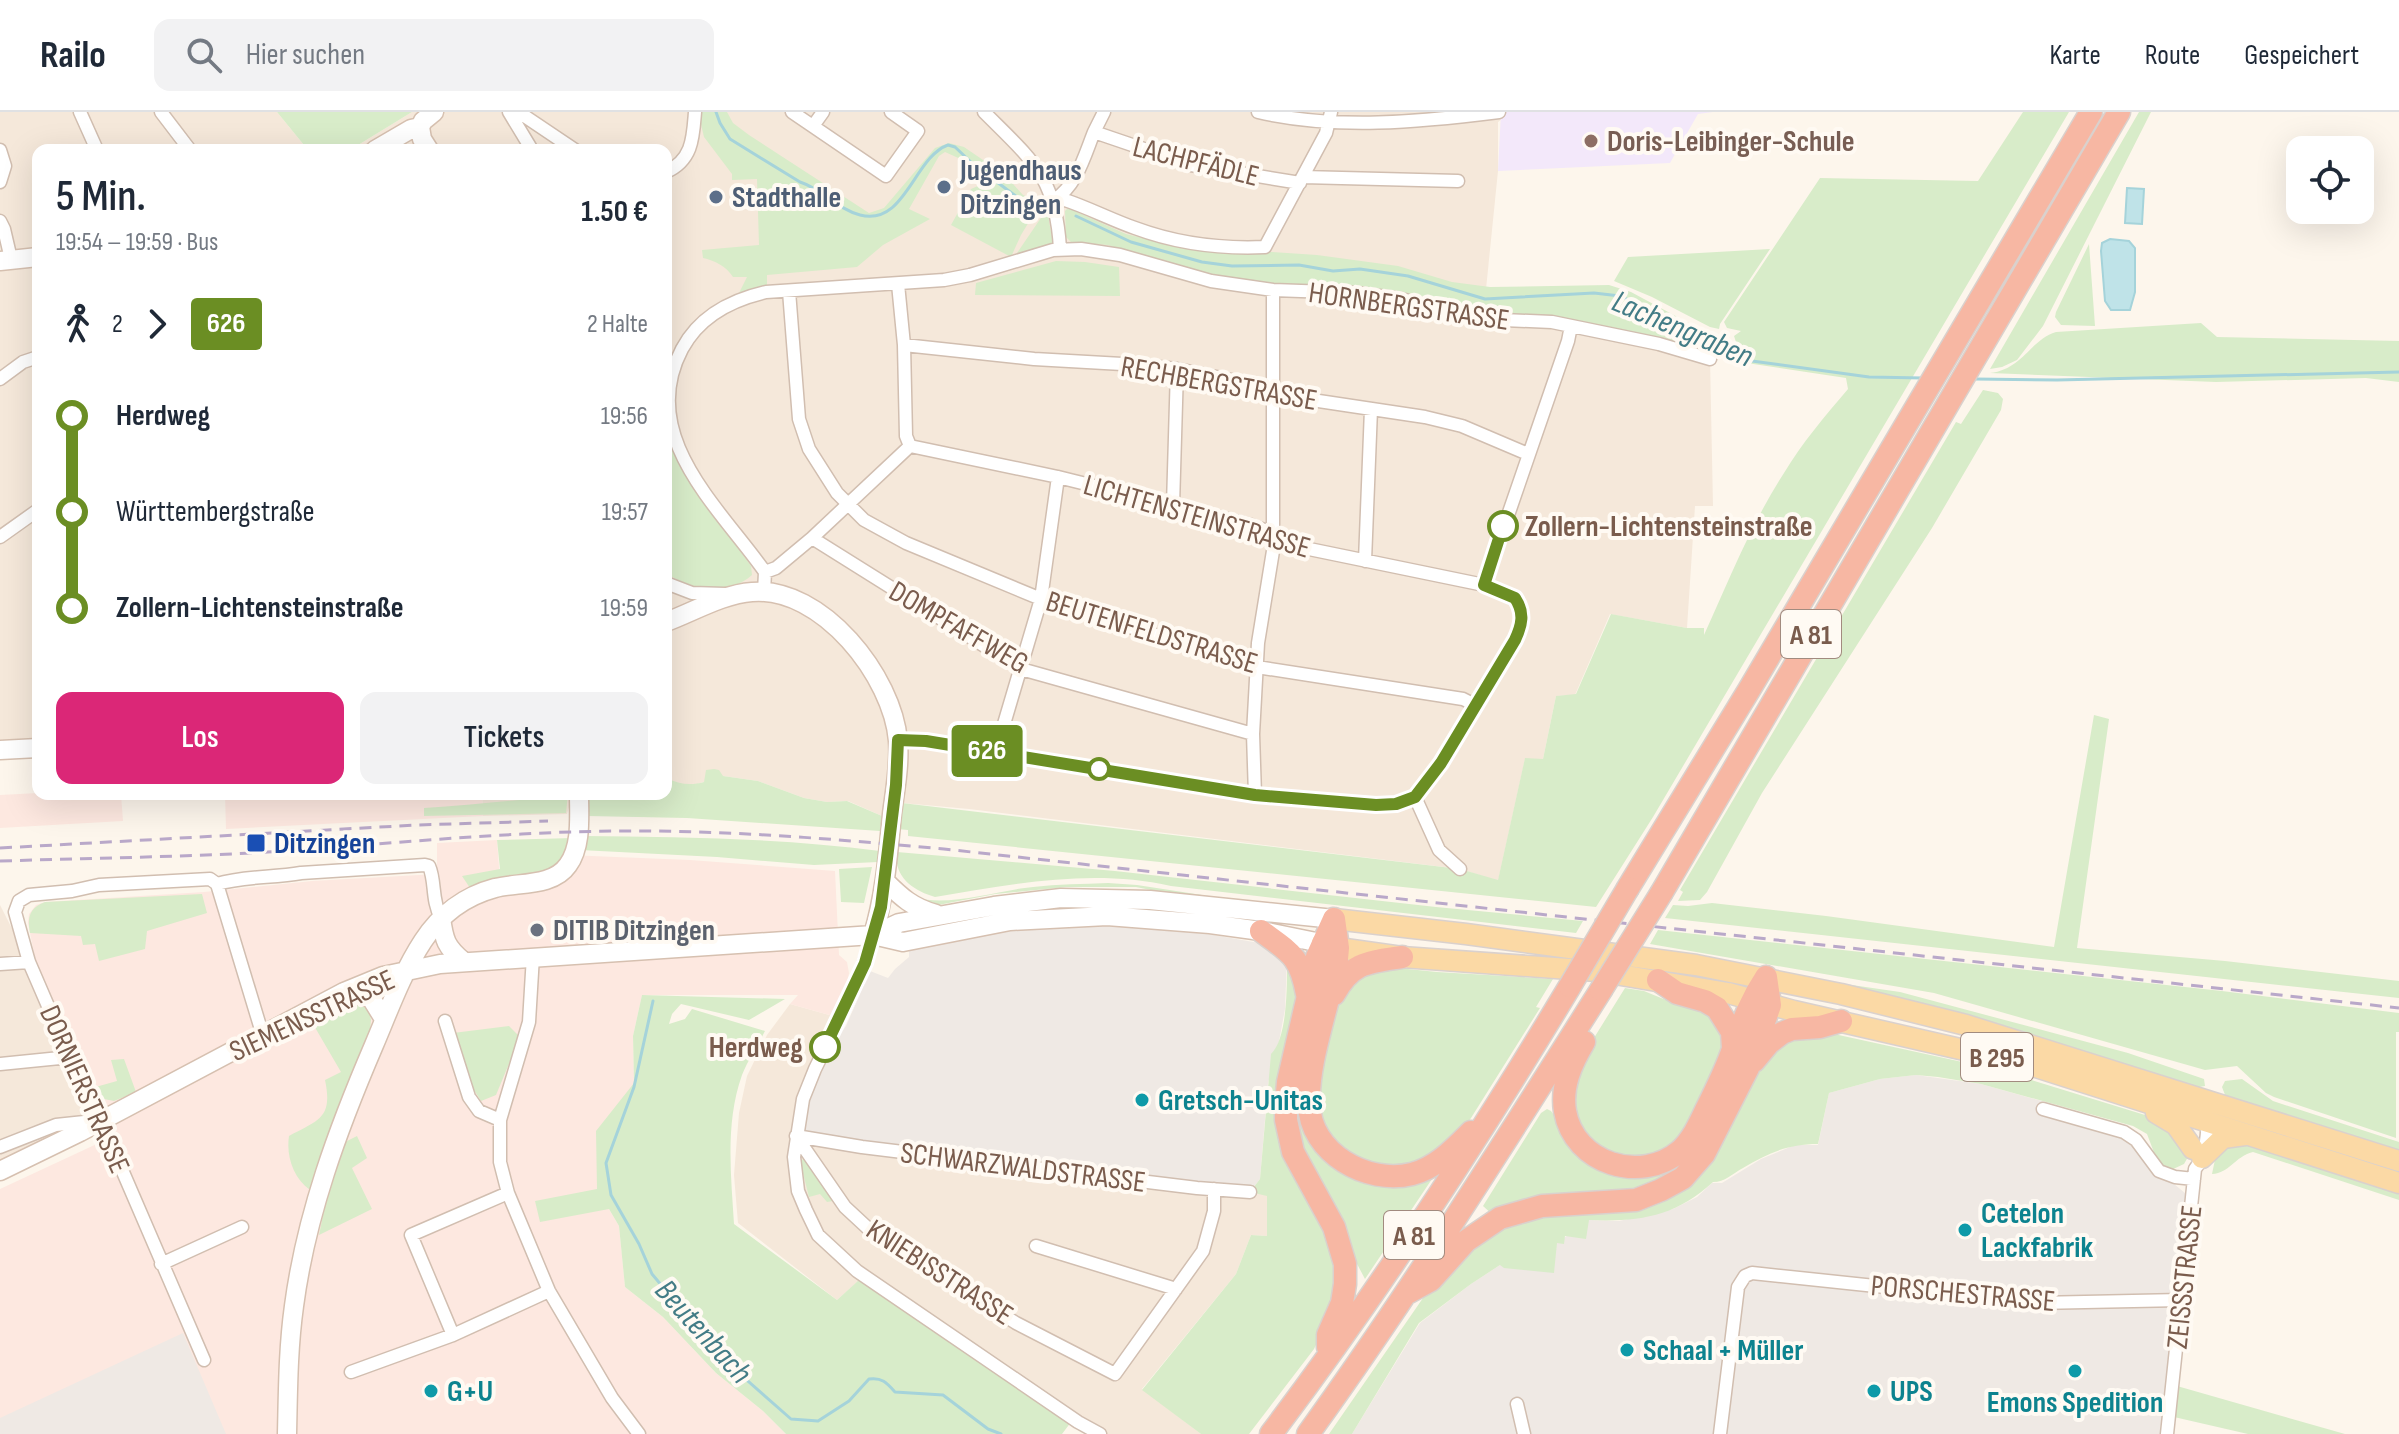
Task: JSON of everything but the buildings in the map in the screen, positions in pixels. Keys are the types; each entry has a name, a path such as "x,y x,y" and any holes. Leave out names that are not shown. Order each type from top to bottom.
{"highway":[{"name":"A 81","path":"1271,1434 1406,1247 1496,1110 1757,678 2091,112"},
{"name":"A 81","path":"1308,1434 1407,1293 1608,990 1667,892 1682,856 2119,112"},
{"name":"A 81","path":"1329,1357 1328,1335 1342,1303 1345,1264 1334,1227 1293,1152 1286,1120 1288,1082 1317,1005 1334,919"},
{"path":"1261,931 1293,954 1317,1005 1357,966 1402,957"},
{"name":"A 81","path":"1608,990 1572,1064 1566,1082 1565,1109 1569,1124 1587,1150 1616,1165 1641,1168 1666,1160 1680,1151 1693,1135 1740,1060 1761,1002 1766,977"},
{"path":"1407,1293 1431,1280 1466,1241 1500,1218 1542,1206 1636,1200 1683,1178 1704,1154 1740,1060 1732,1032 1717,1008 1677,993 1658,980"},
{"name":"A 81","path":"1317,1005 1310,1116 1322,1142 1346,1163 1364,1172 1397,1176 1428,1168 1453,1150 1496,1110"},
{"path":"1740,1060 1792,1029 1820,1027 1841,1021"}],"main road":[{"path":"426,144 420,127 434,112"},
{"path":"385,144 420,127"},
{"path":"5,260 32,258"},
{"path":"672,620 737,595 764,592 798,600 813,608 841,631 863,659 892,716 898,740 885,881 873,935"},
{"path":"0,750 32,748"},
{"path":"287,1434 294,1304 317,1195 338,1131 384,1019 423,941 454,907 480,893 548,879 562,873 574,852 579,800"},
{"path":"885,881 918,909 942,915"},
{"path":"873,935 899,923 1061,898 1122,898 1334,919"},
{"path":"1107,916 1120,909 1122,898"},
{"path":"873,935 903,942 1010,921 1107,916 1210,924 1330,946"},
{"path":"441,918 446,943 463,961"},
{"name":"B 295","path":"1334,919 1608,953 1766,977 1868,1000 1966,1025 2209,1112 2399,1161"},
{"name":"SIEMENSSTRASSE","path":"0,1171 344,992 383,976 463,961 873,935"},
{"name":"B 295","path":"1330,946 1402,957 1556,967 1658,980 1761,1002 1935,1045 2004,1058 2149,1104 2209,1112 2247,1135 2399,1183"},
{"path":"344,992 371,998 384,1019"},
{"path":"2149,1104 2154,1111 2176,1125 2196,1164 2223,1138 2247,1135"}],"street":[{"path":"80,112 94,144"},
{"path":"161,112 185,144"},
{"path":"509,112 528,144"},
{"path":"509,112 520,113 566,144"},
{"path":"672,169 692,148 695,112"},
{"path":"792,112 886,176 918,131 891,112"},
{"path":"813,126 823,112"},
{"path":"984,112 1034,163 1048,186 1060,249"},
{"name":"LACHPFÄDLE","path":"1053,201 1065,193 1076,177 1104,112"},
{"path":"1258,112 1330,117 1355,124 1499,112"},
{"path":"1053,201 1065,200 1134,228 1178,241 1213,247 1265,247 1302,180 1330,117"},
{"name":"LACHPFÄDLE","path":"1094,132 1191,165 1302,180 1458,181"},
{"path":"0,150 5,166 0,182"},
{"path":"0,221 5,260"},
{"name":"HORNBERGSTRASSE","path":"672,372 679,353 702,322 723,307 748,296 944,280 1060,249 1101,251 1211,281 1273,290 1357,293 1401,299 1480,319 1550,322 1659,344 1710,359"},
{"path":"764,592 765,572 776,568 812,538 910,446 906,436 904,345 898,284"},
{"path":"1255,795 1253,734 1258,643 1274,537 1273,290"},
{"name":"BEUTENFELDSTRASSE","path":"789,291 799,419 816,463 848,505 864,520 906,543 1041,599 1257,667 1463,699 1475,705"},
{"path":"1484,585 1571,326"},
{"name":"RECHBERGSTRASSE","path":"904,345 1034,359 1177,369 1261,386 1292,397 1425,417 1462,426 1528,454"},
{"path":"0,379 32,359"},
{"path":"1173,505 1177,369"},
{"path":"1365,561 1371,409"},
{"name":"HORNBERGSTRASSE","path":"672,432 702,491 765,572"},
{"name":"LICHTENSTEINSTRASSE","path":"910,446 1173,505 1251,525 1267,531 1280,543 1484,585 1507,594 1519,604 1522,619 1515,640 1475,705"},
{"path":"1004,724 1041,599 1058,477"},
{"path":"0,537 32,514"},
{"name":"DOMPFAFFWEG","path":"812,538 1021,669 1253,734"},
{"path":"672,585 692,593 737,595"},
{"path":"672,589 695,611"},
{"path":"898,740 926,741 1255,795 1396,804 1415,797 1441,763 1475,705"},
{"path":"1415,797 1439,850 1460,869"},
{"path":"263,1036 217,884 301,873 429,866 441,918"},
{"name":"DORNIERSTRASSE","path":"204,1360 29,962 15,912 19,901 29,895 99,885 210,879 217,884"},
{"path":"873,935 857,983 803,1099 796,1136 794,1157 798,1191 818,1235 857,1271 1100,1434"},
{"path":"533,956 529,1022 500,1120 500,1162 508,1193 549,1291 612,1398 639,1434"},
{"path":"0,964 29,962"},
{"path":"445,1021 469,1097 479,1111 500,1120"},
{"path":"0,1064 70,1057"},
{"path":"2043,1109 2124,1132 2136,1140 2159,1171 2175,1177 2196,1164"},
{"name":"ZEISSSTRASSE","path":"2167,1434 2196,1164 2209,1129 2209,1112"},
{"name":"SIEMENSSTRASSE","path":"0,1147 56,1125 101,1121"},
{"name":"SCHWARZWALDSTRASSE","path":"796,1136 862,1147 1250,1192"},
{"name":"KNIEBISSTRASSE","path":"796,1136 845,1207 873,1233 1016,1323 1115,1374 1176,1289"},
{"path":"1036,1246 1176,1289 1203,1251 1214,1211 1214,1189"},
{"path":"453,1335 411,1235 508,1193"},
{"path":"161,1264 242,1227"},
{"name":"PORSCHESTRASSE","path":"1720,1434 1738,1287 1745,1276 1759,1273 2037,1303 2181,1300"},
{"path":"351,1372 453,1335 549,1291"},
{"path":"1517,1404 1524,1434"}],"shaded area":[{"path":"0,112 277,112 303,144 32,144 32,745 0,747"},
{"path":"412,112 1511,112 1498,122 1498,171 1485,299 1550,322 1710,359 1713,506 1695,506 1687,628 1610,614 1575,695 1556,696 1543,759 1525,759 1498,881 1460,869 969,809 902,803 900,819 882,816 848,801 827,802 804,798 758,781 723,776 694,785 679,784 672,781 672,144 360,144"},
{"name":"Doris-Leibinger-Schule","path":"1501,112 1713,112 1698,114 1670,163 1498,171"},
{"path":"32,793 32,800 121,800 123,821 0,828 0,795"},
{"path":"225,800 482,800 483,816 226,829"},
{"path":"482,800 571,800 567,814 483,816"},
{"path":"497,840 500,880 544,873 567,855 835,871 839,955 847,962 849,973 840,1018 790,1004 798,995 642,995 633,1036 634,1083 597,1189 619,1226 625,1287 663,1317 716,1373 786,1434 0,1434 0,1189 116,1135 64,1036 35,958 28,923 29,914 36,905 312,881 437,874 437,843"},
{"path":"0,905 29,962 84,1113 55,1137 0,1160"},
{"path":"1107,916 1259,943 1287,959 1285,1009 1268,1083 1260,1179 1250,1192 796,1136 815,1069 846,1026 870,971 888,978 909,957 909,950 991,925"},
{"path":"790,1004 840,1018 815,1069 1267,1195 1267,1236 1251,1235 1236,1274 1142,1389 1201,1434 1100,1434 864,1276 837,1300 738,1223 734,1175 739,1113 747,1076 767,1035"},
{"path":"1916,1075 1981,1084 2045,1102 2042,1113 2129,1140 2150,1171 2185,1193 2187,1200 2161,1434 1352,1434 1420,1323 1500,1265 1557,1243 1589,1220 1619,1221 1673,1209 1697,1197 1712,1183 1722,1183 1761,1159 1795,1145 1818,1145 1829,1093 1880,1079"},
{"path":"183,1333 226,1434 0,1434 0,1418"}],"green space":[{"path":"277,112 412,112 360,144 303,144"},
{"path":"698,112 727,112 733,123 749,135 869,213 884,208 935,148 949,143 964,147 1005,175 1023,195 1041,203 1039,206 1025,201 1038,207 1011,257 951,225 971,189 987,182 993,184 978,175 965,161 945,152 939,156 909,209 930,219 883,245 857,267 767,275 767,286 748,296 739,293 747,277 733,277 720,264 703,258 702,250 759,245 757,179 732,180 732,174 704,137"},
{"path":"2023,112 2069,112 1653,817 1596,907 908,836 908,830 897,829 902,803 1460,869 1498,880 1525,758 1543,759 1556,696 1576,694 1611,614 1687,628 1704,628 1704,635 1772,492 1806,440 1848,389 1846,378 1740,362 1514,318 1191,274 1108,245 1071,242 1066,237 1065,211 1068,208 1126,234 1184,248 1229,254 1272,252 1317,255 1398,266 1452,282 1490,287 1609,285 1631,292 1735,348 1734,336 1741,331 1727,328 1724,322 1820,178 1978,181"},
{"path":"2139,112 2151,112 2043,326 2017,360 1990,369"},
{"path":"1047,209 1053,244 1015,256"},
{"path":"2089,244 2095,326 2061,325 2055,317 2056,312"},
{"path":"1770,249 1719,329 1614,281 1628,257"},
{"path":"1056,261 1119,267 1120,296 975,295 976,283"},
{"path":"2201,323 2217,337 2399,341 2399,382 2366,378 2216,382 1990,373 2011,366 2039,341 2056,332"},
{"path":"1983,390 1998,393 2003,399 2001,410 1932,528 1762,793 1707,892 1700,900 1678,901 1683,892 1680,890 1956,422 1961,424"},
{"path":"672,449 679,465 751,566 752,575 742,582 720,589 698,587 672,577"},
{"path":"2094,715 2109,719 2077,948 2399,981 2399,998 1665,918 1673,905 1712,903 2054,947"},
{"path":"706,770 719,770 723,776 758,781 804,798 847,801 882,816 880,831 687,818 588,816 587,800 672,800 672,781 685,784 704,782"},
{"path":"524,800 567,800 566,813 424,816 424,808"},
{"path":"581,836 768,841 880,851 878,862 814,865 580,850"},
{"path":"573,838 571,849 563,859 539,873 470,888 462,876 500,869 497,840"},
{"path":"897,852 1115,871 1583,921 1576,933 1112,878 1053,880 935,897 907,882 898,869"},
{"path":"872,867 864,903 841,902 839,869"},
{"path":"1108,883 1469,927 1166,893 1136,887 1066,887 995,894 933,906 916,897 928,900 957,899 1033,887"},
{"path":"202,894 207,913 147,931 145,949 99,961 95,944 83,945 81,936 30,933 30,914 45,902"},
{"path":"1658,930 2399,1013 2399,1032 2396,1032 2396,1138 2274,1097 2237,1066 2205,1070 1934,993 1650,944"},
{"path":"1672,952 1900,992 2128,1053 2204,1079 2205,1086 2197,1091"},
{"path":"1287,959 1299,978 1289,1049 1280,1086 1307,1193 1336,1258 1333,1309 1314,1349 1249,1434 1201,1434 1142,1390 1236,1274 1251,1235 1267,1236 1267,1196 1250,1192 1260,1179 1271,1054 1277,1046 1284,1023"},
{"path":"1398,968 1553,979 1536,1007 1540,1008 1456,1139 1439,1157 1398,1171 1347,1156 1326,1130 1319,1110 1320,1079 1338,996 1365,971"},
{"path":"1625,988 1696,1005 1715,1016 1725,1043 1694,1122 1670,1148 1623,1161 1578,1132 1572,1086 1584,1054"},
{"path":"642,995 785,999 749,1020 681,1004 672,1014 669,1024 685,1019 692,1009 765,1031 742,1075 733,1112 730,1149 734,1224 837,1300 859,1280 1071,1422 1062,1434 786,1434 716,1373 663,1317 625,1287 619,1226 609,1209 540,1222 535,1201 597,1189 596,1131 634,1083 633,1036"},
{"path":"352,1004 369,1009 370,1031 310,1190 292,1166 289,1136 321,1116 327,1103 325,1080 341,1072 313,1024"},
{"path":"509,1026 520,1037 496,1095 481,1101 453,1033"},
{"path":"1834,1034 1999,1070 2158,1119 2188,1157 2184,1164 2171,1170 2158,1163 2147,1134 2133,1126 1981,1084 1916,1075 1880,1079 1829,1093 1818,1144 1770,1154 1725,1179 1713,1182 1685,1203 1656,1215 1624,1220 1589,1220 1586,1239 1565,1236 1564,1244 1557,1243 1554,1273 1500,1265 1471,1284 1419,1323 1352,1434 1329,1434 1432,1285 1501,1223 1690,1184 1715,1157 1754,1074 1785,1037"},
{"path":"1304,1058 1325,1154 1432,1179 1365,1279 1307,1169 1292,1114"},
{"path":"124,1059 136,1092 114,1101 99,1098 92,1088 117,1081 111,1060"},
{"path":"2242,1079 2273,1101 2399,1142 2399,1155 2227,1100 2222,1087 2225,1081"},
{"path":"1547,1109 1587,1158 1684,1154 1683,1165 1653,1186 1494,1216 1483,1206 1541,1113"},
{"path":"357,1136 367,1158 352,1168 372,1209 319,1235 329,1186 345,1142"},
{"path":"2247,1142 2399,1193 2399,1200 2253,1152 2223,1171 2212,1174 2217,1150"},
{"path":"804,1159 833,1201 827,1202 820,1194 809,1197 800,1161"},
{"path":"2177,1386 2345,1434 2248,1434 2174,1417"}],"water":[{"path":"2127,188 2144,189 2142,224 2125,223"},
{"path":"2110,239 2129,241 2135,248 2135,292 2130,310 2111,310 2105,301 2101,251 2102,243"}],"waterway":[{"name":"Lachengraben","path":"716,112 730,139 860,215 875,216 888,211 899,201 926,163 948,145 955,147 1017,197"},
{"name":"Lachengraben","path":"1076,216 1131,242 1202,262 1232,266 1299,265 1333,271 1360,269 1408,276 1485,299 1594,293 1620,296 1710,337 1752,361 1869,377 1923,378"},
{"name":"Lachengraben","path":"1975,379 2399,372"},
{"name":"Beutenbach","path":"653,1001 634,1087 606,1163 611,1195 652,1274 723,1359 791,1419 818,1421 849,1401 869,1379 877,1379 884,1381 895,1392 943,1395 988,1429 1001,1434"}],"railway":[{"path":"0,848 417,825 548,821"},
{"path":"0,861 249,853 575,832 658,831 781,836 944,849 2399,1008"}],"bus line":[{"name":"626","path":"825,1047 865,963 881,907 896,785 898,740 926,741 1255,795 1396,804 1415,797 1441,763 1521,627 1522,613 1515,598 1484,585 1503,526"}],"place":[{"name":"Doris-Leibinger-Schule","path":"1591,141"},
{"name":"Jugendhaus Ditzingen","path":"944,187"},
{"name":"Stadthalle","path":"716,197"},
{"name":"Zollern-Lichtensteinstraße","path":"1503,526"},
{"name":"Ditzingen","path":"256,843"},
{"name":"DITIB Ditzingen","path":"537,930"},
{"name":"Herdweg","path":"825,1047"},
{"name":"Gretsch-Unitas","path":"1142,1100"},
{"name":"Cetelon Lackfabrik","path":"1965,1230"},
{"name":"Schaal + Müller","path":"1627,1350"},
{"name":"Emons Spedition","path":"2075,1371"},
{"name":"G+U","path":"431,1391"},
{"name":"UPS","path":"1874,1391"}]}
